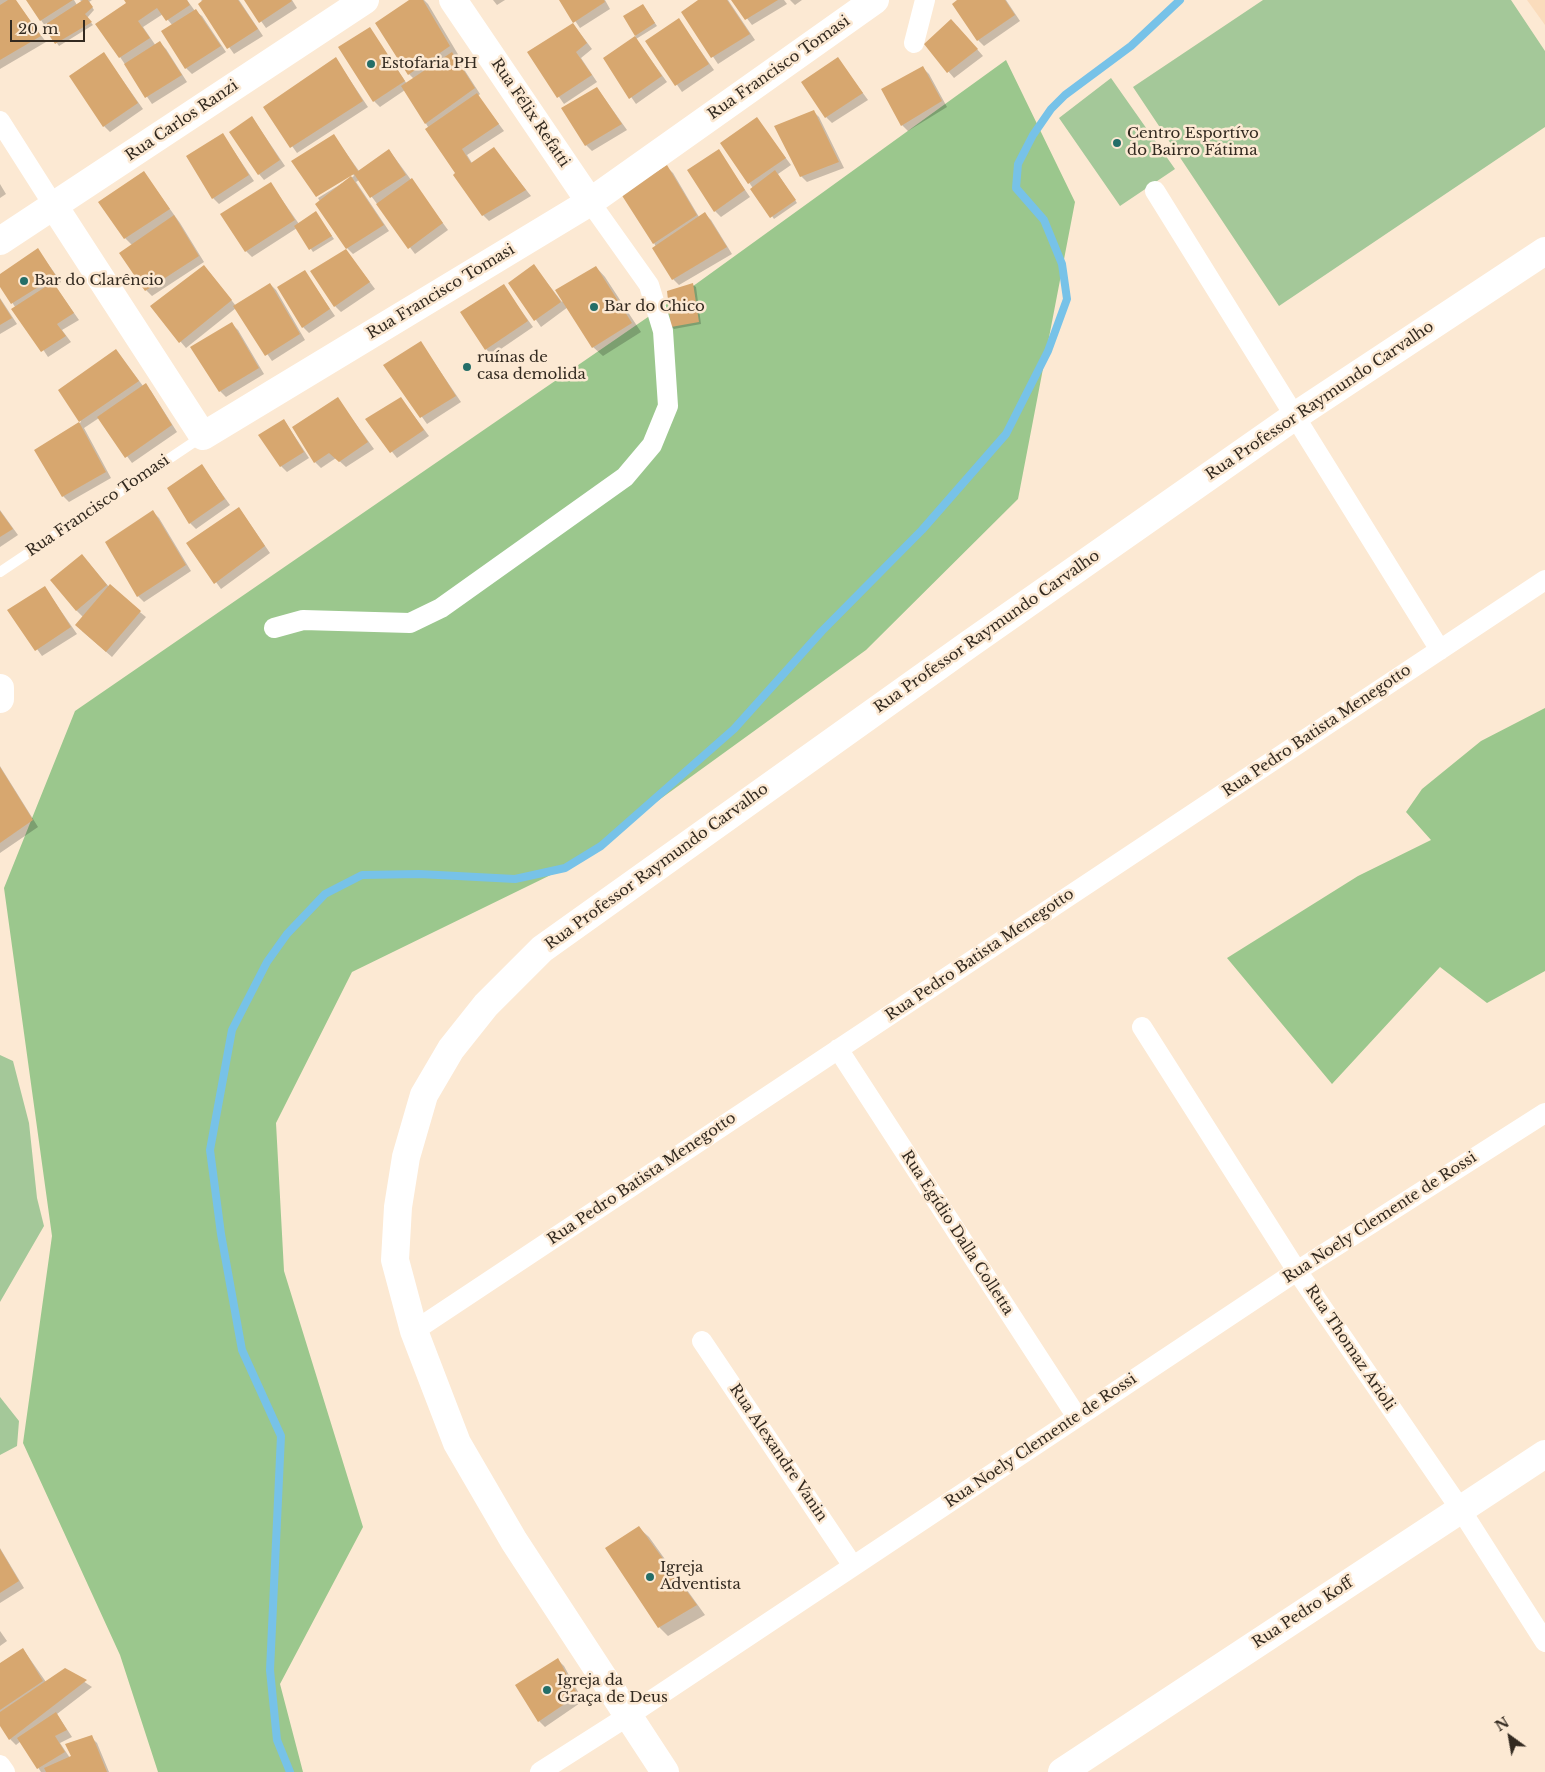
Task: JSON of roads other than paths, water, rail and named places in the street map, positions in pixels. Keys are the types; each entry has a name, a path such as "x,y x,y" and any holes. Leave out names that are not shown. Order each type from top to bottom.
{"street":[{"name":"Rua Carlos Ranzi","path":"0,241 365,0"},
{"name":"Rua Félix Refatti","path":"452,0 590,202"},
{"name":"Rua Francisco Tomasi","path":"203,436 590,202 875,0"},
{"path":"914,43 925,0"},
{"path":"0,120 203,436"},
{"path":"1155,191 1440,650"},
{"path":"274,628 303,620 410,623 441,608 624,477 652,445 668,406 663,331 649,285 590,202"},
{"name":"Rua Professor Raymundo Carvalho","path":"665,1772 514,1540 458,1443 414,1331 395,1260 398,1207 406,1156 424,1095 451,1049 486,1005 542,949 968,644 1294,416 1545,251"},
{"name":"Rua Pedro Batista Menegotto","path":"414,1331 1545,580"},
{"name":"Rua Thomaz Arioli","path":"1142,1027 1297,1271 1461,1510 1545,1642"},
{"name":"Rua Egídio Dalla Colletta","path":"838,1049 1077,1417"},
{"name":"Rua Noely Clemente de Rossi","path":"540,1772 628,1716 1297,1271 1545,1113"},
{"name":"Rua Alexandre Vanin","path":"702,1341 853,1566"},
{"name":"Rua Pedro Koff","path":"1062,1772 1545,1454"},
{"path":"0,1765 5,1772"}],"lane":[{"name":"Rua Francisco Tomasi","path":"0,572 203,436"}],"waterway":[{"path":"290,1772 277,1740 270,1670 281,1436 242,1350 221,1234 210,1150 232,1030 267,962 287,934 325,894 362,875 419,874 515,879 565,868 601,846 734,729 822,631 922,530 1006,434 1048,351 1067,299 1062,264 1044,220 1016,188 1018,164 1033,135 1051,109 1065,95 1131,46 1180,0"}],"place":[{"name":"Estofaria PH","path":"371,64"},
{"name":"Centro Esportívo do Bairro Fátima","path":"1117,143"},
{"name":"Bar do Clarêncio","path":"24,281"},
{"name":"Bar do Chico","path":"594,307"},
{"name":"ruínas de casa demolida","path":"467,367"},
{"name":"Igreja Adventista","path":"650,1577"},
{"name":"Igreja da Graça de Deus","path":"547,1690"}]}
